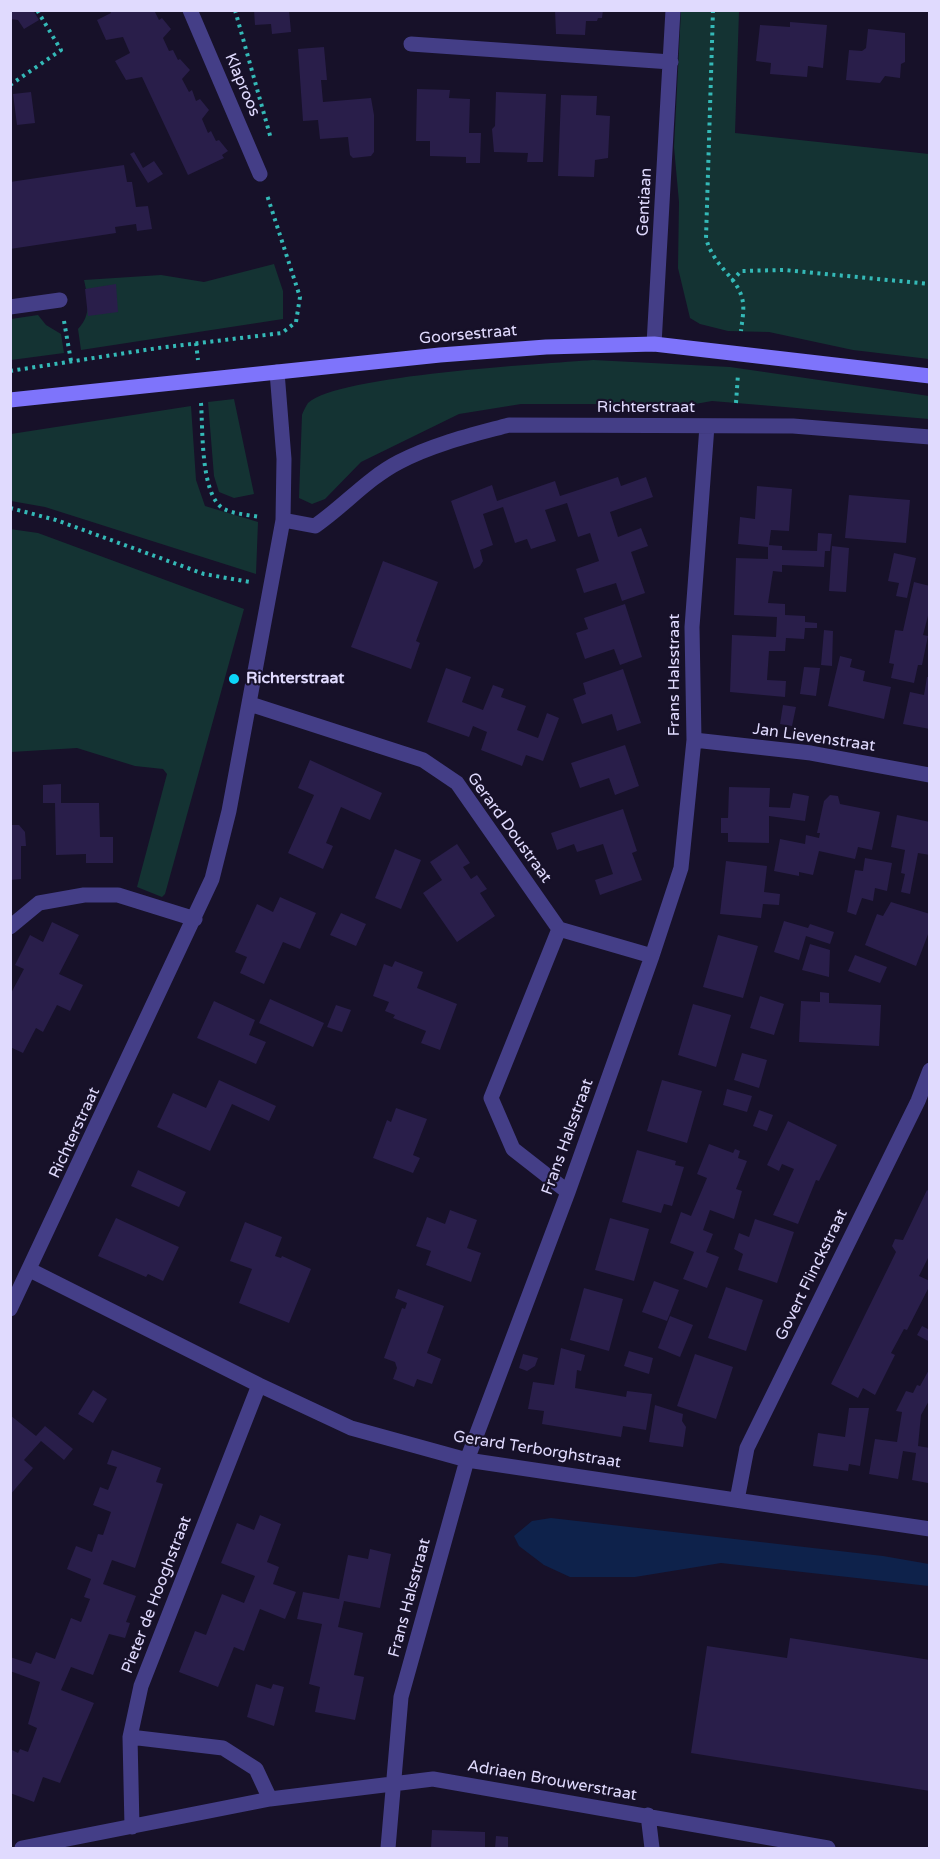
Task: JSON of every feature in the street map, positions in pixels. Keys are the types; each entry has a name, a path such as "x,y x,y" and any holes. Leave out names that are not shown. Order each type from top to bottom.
{"main road":[{"name":"Goorsestraat","path":"10,400 510,349 654,344 930,376"}],"street":[{"name":"Klaproos","path":"190,10 260,174"},
{"name":"Gentiaan","path":"654,344 673,10"},
{"path":"411,44 671,63"},
{"path":"10,307 60,300"},
{"name":"Richterstraat","path":"10,1309 195,919 212,879 220,852 250,704 283,520 284,459 277,372"},
{"name":"Richterstraat","path":"283,520 315,526 336,512 369,482 399,462 462,438 509,425 793,426 930,436"},
{"name":"Frans Halsstraat","path":"388,1848 401,1696 467,1460 567,1192 652,956 681,868 693,740 692,627 707,426"},
{"name":"Gerard Doustraat","path":"250,704 423,760 457,783 559,929"},
{"name":"Jan Lievenstraat","path":"693,740 812,753 930,775"},
{"path":"10,927 39,903 84,895 118,895 195,919"},
{"path":"567,1192 513,1149 491,1098 559,929 652,956"},
{"name":"Govert Flinckstraat","path":"737,1500 747,1448 912,1112 930,1070"},
{"name":"Gerard Terborghstraat","path":"30,1270 259,1385 351,1428 467,1460 930,1529"},
{"name":"Pieter de Hooghstraat","path":"132,1827 130,1737 141,1686 259,1385"},
{"path":"130,1737 223,1748 256,1769 270,1799"},
{"name":"Adriaen Brouwerstraat","path":"22,1848 270,1799 394,1786 433,1779 828,1848"},
{"path":"648,1815 652,1848"}],"path":[{"path":"10,86 61,50 37,10"},
{"path":"10,371 282,333 296,322 300,297 260,174 269,152 272,135 235,10"},
{"path":"713,10 706,238 716,263 732,281 741,271 784,270 930,284"},
{"path":"60,300 71,361"},
{"path":"199,382 207,481 212,497 223,508 283,520"},
{"path":"10,508 56,520 204,574 271,585"}],"green space":[{"path":"681,11 739,11 735,133 929,154 929,359 853,350 769,332 728,331 700,324 690,318 678,268 679,202 674,147"},
{"path":"274,264 283,291 283,319 81,350 78,329 85,318 88,306 84,280 161,275 204,282"},
{"path":"38,315 46,325 61,334 64,353 11,360 11,319"},
{"path":"593,360 730,367 929,396 929,419 712,401 695,404 521,404 459,414 361,462 325,499 312,504 299,498 302,415 308,403 327,393 358,385 443,372"},
{"path":"234,399 254,494 234,498 219,492 214,476 208,402"},
{"path":"191,406 196,480 205,506 258,522 256,574 45,507 11,501 11,434"},
{"path":"10,529 38,533 244,609 165,894 162,897 137,887 167,774 163,769 135,766 77,748 11,752"}],"water":[{"path":"551,1518 883,1556 929,1564 929,1586 721,1563 635,1577 570,1577 544,1565 519,1546 514,1536 532,1521"}],"building":[{"path":"10,10 33,10 39,20 24,29 18,20 10,19"},
{"path":"110,10 154,10 159,20 162,18 171,29 163,38 169,51 173,50 178,60 180,59 190,70 182,79 189,92 192,90 196,101 200,99 209,110 202,119 208,133 211,131 216,141 219,140 228,151 222,155 224,158 188,175 142,77 126,80 115,61 130,53 123,37 106,40 97,20 111,13"},
{"path":"254,10 289,10 291,32 272,34 271,24 255,25"},
{"path":"555,10 603,10 602,18 598,18 597,21 586,21 585,35 556,34"},
{"path":"790,22 827,25 823,68 808,66 807,77 770,74 771,63 756,61 760,25 790,27"},
{"path":"868,29 905,33 905,62 901,64 900,78 885,76 880,83 846,80 849,50 862,51 866,48"},
{"path":"324,47 327,80 321,80 323,102 371,98 374,115 374,152 371,156 353,158 350,155 348,137 320,139 318,120 303,121 298,49"},
{"path":"417,89 450,90 449,98 470,99 469,133 481,133 480,163 466,163 466,157 430,156 430,141 416,141"},
{"path":"31,92 35,123 17,125 13,94"},
{"path":"496,92 546,94 543,162 527,162 528,153 494,152 492,129 495,126"},
{"path":"561,95 597,96 596,115 610,116 608,158 595,160 594,177 558,176"},
{"path":"134,152 143,168 154,161 163,174 148,183 130,154"},
{"path":"124,165 127,182 132,182 136,207 148,206 152,229 137,231 136,224 115,227 116,233 10,249 10,182"},
{"path":"116,284 118,312 88,316 85,289"},
{"path":"618,477 621,486 646,477 653,497 610,512 618,537 641,528 648,546 631,552 645,593 622,601 616,583 584,593 576,569 599,561 590,533 578,537 567,503 545,510 556,541 531,549 527,539 515,543 503,507 483,514 493,545 480,550 483,561 474,569 451,501 492,485 497,501 555,481 560,496"},
{"path":"757,486 792,489 789,531 771,530 769,545 782,546 782,550 817,551 818,533 832,534 830,551 825,551 824,567 782,565 782,572 773,571 768,603 785,604 785,615 805,616 805,622 817,623 817,628 805,628 804,639 786,638 785,651 769,651 767,680 786,681 785,697 730,692 732,635 776,637 777,617 734,615 736,558 768,559 768,547 738,544 740,517 755,519"},
{"path":"849,495 910,500 906,543 845,538"},
{"path":"832,546 849,548 846,592 829,591"},
{"path":"894,553 916,558 907,598 896,596 899,583 888,581"},
{"path":"383,561 438,582 416,641 420,643 411,669 351,647"},
{"path":"914,582 930,586 930,608 923,635 928,636 922,665 918,665 914,683 891,678 894,664 889,663 895,630 903,631"},
{"path":"625,604 642,657 620,665 614,649 585,659 576,633 588,629 584,618"},
{"path":"824,630 833,631 832,666 821,665"},
{"path":"840,656 852,659 850,667 865,671 863,681 891,687 884,719 828,706"},
{"path":"804,667 820,668 816,696 800,694"},
{"path":"446,668 471,677 462,702 483,710 493,685 504,689 501,697 526,706 517,730 538,738 547,713 559,718 543,761 526,755 522,766 481,750 487,732 473,726 469,737 427,722"},
{"path":"623,669 641,723 617,731 612,714 582,724 573,699 586,694 583,683"},
{"path":"927,677 930,677 930,729 903,724 910,692 924,695"},
{"path":"783,705 796,707 792,726 780,724"},
{"path":"625,745 639,786 615,795 609,778 580,788 571,763"},
{"path":"310,760 382,793 370,820 341,807 326,843 333,846 323,869 288,853 314,795 298,788"},
{"path":"61,784 61,803 99,803 100,837 113,837 113,863 86,863 86,854 56,855 55,803 43,803 43,785"},
{"path":"729,787 770,788 769,807 790,808 793,793 809,796 805,821 769,816 769,843 728,842 728,833 721,833 721,818 728,818"},
{"path":"830,795 838,796 840,804 880,812 872,850 858,847 855,859 819,851 813,875 799,872 799,876 774,871 780,839 805,844 806,835 819,838 820,833 817,833 824,801"},
{"path":"623,809 637,851 632,853 642,880 600,895 595,880 613,874 603,844 577,852 574,844 557,850 551,833"},
{"path":"897,815 930,822 930,855 918,853 910,894 901,892 905,874 901,873 905,850 891,847"},
{"path":"10,825 19,825 25,832 26,846 21,846 21,879 10,880"},
{"path":"457,844 470,863 463,867 471,879 477,875 487,889 480,893 495,916 457,942 423,893 442,880 430,862"},
{"path":"395,849 421,860 401,909 375,898"},
{"path":"865,858 892,863 887,891 875,888 873,901 862,898 856,915 847,912 855,870 863,871"},
{"path":"726,861 767,866 764,892 780,894 779,905 763,904 761,918 720,914"},
{"path":"280,897 316,913 300,949 283,942 264,984 240,973 247,957 235,952 257,904 273,912"},
{"path":"891,902 930,914 930,929 916,966 865,945 877,914 883,916"},
{"path":"341,913 366,924 356,946 330,935"},
{"path":"784,921 808,928 810,924 834,932 830,944 806,936 799,960 774,952"},
{"path":"52,922 79,935 59,974 83,985 70,1011 57,1005 43,1032 36,1028 23,1053 10,1047 10,995 24,969 15,965 30,935 43,942"},
{"path":"718,935 758,946 743,998 703,987"},
{"path":"810,944 830,950 829,977 802,970"},
{"path":"855,955 887,967 880,983 848,971"},
{"path":"395,961 423,972 417,988 457,1004 440,1050 421,1043 426,1031 393,1018 395,1015 385,1011 389,1002 373,996 384,964 392,967"},
{"path":"820,992 829,993 829,1003 881,1005 879,1046 799,1042 801,1001 820,1002"},
{"path":"760,996 784,1004 774,1035 750,1028"},
{"path":"270,999 324,1023 313,1047 259,1023"},
{"path":"214,1001 255,1020 249,1035 266,1042 256,1064 197,1038"},
{"path":"693,1004 731,1015 716,1067 678,1055"},
{"path":"336,1005 351,1010 342,1032 327,1027"},
{"path":"742,1053 767,1060 759,1088 734,1080"},
{"path":"219,1080 276,1106 269,1121 232,1104 210,1151 157,1127 173,1093 206,1108"},
{"path":"662,1080 702,1091 687,1143 647,1131"},
{"path":"727,1089 752,1096 747,1112 723,1105"},
{"path":"396,1108 427,1119 413,1155 420,1158 413,1173 373,1158 387,1120 391,1122"},
{"path":"759,1110 773,1115 767,1131 753,1126"},
{"path":"788,1121 837,1145 819,1181 816,1180 798,1224 773,1215 794,1169 782,1164 779,1171 767,1165"},
{"path":"709,1144 733,1153 735,1149 740,1151 738,1158 747,1161 736,1189 742,1191 734,1219 710,1210 703,1230 713,1234 706,1252 719,1257 707,1288 683,1279 694,1252 670,1243 681,1212 691,1216 707,1178 697,1174"},
{"path":"637,1150 676,1161 675,1165 684,1167 672,1206 664,1204 661,1213 622,1202"},
{"path":"138,1170 186,1192 179,1207 131,1186"},
{"path":"927,1190 930,1192 930,1254 919,1276 930,1281 930,1285 907,1330 904,1329 891,1353 895,1355 875,1395 863,1388 858,1398 831,1384 896,1252 892,1246 895,1239 903,1240"},
{"path":"450,1210 477,1220 467,1248 481,1253 471,1282 426,1265 431,1251 416,1246 427,1217 445,1224"},
{"path":"116,1218 179,1247 163,1281 148,1274 146,1277 98,1256"},
{"path":"610,1218 649,1229 634,1281 595,1270"},
{"path":"755,1219 794,1232 777,1283 738,1270 743,1254 734,1249 739,1233 749,1237"},
{"path":"245,1222 282,1237 275,1256 281,1258 282,1256 311,1269 289,1323 239,1303 252,1269 230,1261"},
{"path":"654,1281 679,1290 667,1321 642,1312"},
{"path":"726,1287 763,1300 746,1351 708,1338"},
{"path":"584,1288 623,1299 609,1351 570,1340"},
{"path":"398,1289 444,1306 427,1353 441,1359 432,1384 417,1379 414,1387 393,1379 397,1368 395,1362 384,1358 402,1308 405,1309 407,1303 395,1298"},
{"path":"670,1316 693,1325 680,1357 658,1348"},
{"path":"922,1326 930,1330 930,1342 917,1335"},
{"path":"561,1348 585,1355 581,1371 577,1370 575,1388 626,1397 627,1391 652,1394 646,1430 623,1426 621,1437 542,1424 544,1411 528,1409 533,1382 554,1385"},
{"path":"629,1351 653,1358 649,1374 624,1366"},
{"path":"523,1354 538,1358 535,1366 527,1371 519,1368"},
{"path":"695,1354 733,1367 716,1419 677,1406"},
{"path":"930,1368 930,1399 921,1415 918,1446 930,1448 928,1483 912,1480 916,1453 903,1451 898,1479 869,1474 875,1439 897,1442 902,1412 896,1411 906,1391 913,1393 917,1385 920,1386"},
{"path":"93,1390 107,1399 93,1423 78,1414"},
{"path":"655,1405 683,1414 682,1421 686,1427 683,1447 649,1442"},
{"path":"849,1408 869,1408 860,1466 849,1464 848,1471 813,1466 818,1433 845,1437"},
{"path":"10,1415 36,1436 45,1426 73,1449 64,1460 41,1441 24,1460 33,1468 10,1495"},
{"path":"112,1450 161,1468 156,1482 163,1484 135,1568 112,1560 103,1584 136,1596 126,1622 130,1623 125,1638 109,1634 93,1675 71,1667 61,1690 94,1703 60,1783 43,1777 34,1802 10,1793 10,1752 12,1750 18,1753 20,1749 28,1752 37,1728 28,1724 40,1682 10,1671 10,1657 31,1664 36,1652 55,1659 71,1618 81,1622 90,1599 84,1597 91,1579 67,1569 76,1546 92,1552 98,1534 103,1535 111,1512 93,1505 100,1487 108,1490 117,1467 107,1464"},
{"path":"260,1515 281,1524 267,1562 279,1567 273,1584 296,1592 285,1619 260,1609 244,1651 234,1647 218,1687 179,1672 195,1631 206,1635 222,1594 244,1603 255,1576 221,1563 237,1523 254,1530"},
{"path":"370,1549 391,1554 380,1608 344,1601 338,1627 363,1633 354,1675 364,1677 355,1720 315,1712 320,1687 309,1684 322,1624 297,1619 303,1592 339,1599 348,1555 368,1559"},
{"path":"790,1638 930,1660 930,1791 691,1753 707,1646 787,1658"},
{"path":"256,1684 271,1689 273,1684 284,1687 274,1726 247,1717"},
{"path":"432,1830 485,1832 485,1848 431,1848"},
{"path":"496,1836 508,1837 508,1848 495,1848"}],"place":[{"name":"Richterstraat","path":"234,679"}]}
